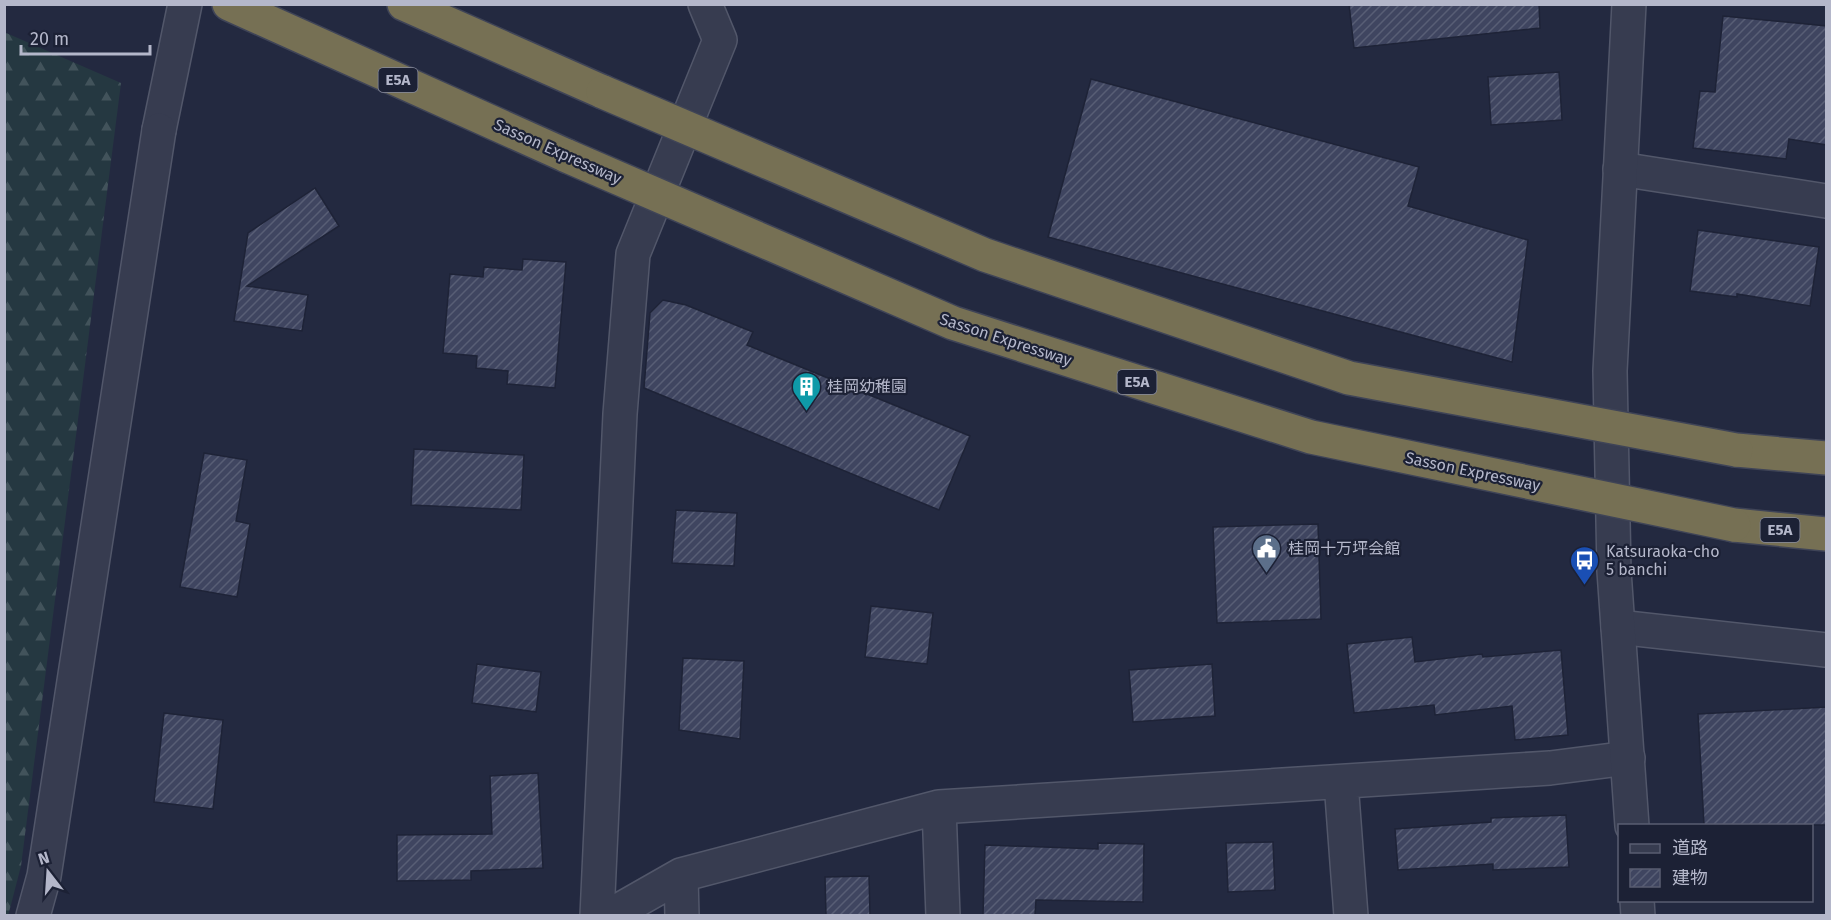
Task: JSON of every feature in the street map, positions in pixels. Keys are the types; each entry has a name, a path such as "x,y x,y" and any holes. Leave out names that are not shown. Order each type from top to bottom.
{"highway":[{"name":"Sasson Expressway","path":"229,4 567,156 953,323 1311,437 1734,525 1827,534"},
{"path":"404,4 603,92 985,255 1349,378 1736,450 1827,458"}],"street":[{"path":"33,915 44,876 159,129 185,4"},
{"path":"597,915 620,414 633,254 720,40 705,4"},
{"path":"1629,4 1610,371 1614,571 1632,824"},
{"path":"1620,169 1827,201"},
{"path":"1618,627 1827,650"},
{"path":"609,915 681,875 939,807 1550,768 1628,758"},
{"path":"1341,782 1351,915"},
{"path":"939,807 943,915"},
{"path":"681,875 682,915"}],"green space":[{"path":"4,32 121,83 21,866 8,916 4,915"}],"building":[{"path":"1349,4 1539,4 1540,28 1354,48"},
{"path":"1723,16 1827,26 1827,145 1789,139 1786,159 1693,148 1700,91 1715,92"},
{"path":"1559,72 1562,120 1491,125 1488,77"},
{"path":"1091,79 1419,167 1408,206 1528,240 1512,362 1048,237"},
{"path":"315,188 339,226 247,286 308,295 302,331 234,321 248,233"},
{"path":"1698,230 1819,247 1810,306 1737,294 1737,297 1690,291"},
{"path":"523,259 566,262 555,388 507,384 508,371 476,368 477,356 443,353 450,274 483,277 484,267 522,270"},
{"name":"桂岡幼稚園","path":"663,300 686,305 753,332 747,345 970,436 939,510 644,388 650,313"},
{"path":"414,449 524,455 521,510 411,505"},
{"path":"204,453 247,460 236,521 250,524 237,597 180,587"},
{"path":"676,510 737,513 734,566 672,563"},
{"name":"桂岡十万坪会館","path":"1318,524 1321,619 1217,623 1213,527"},
{"path":"871,606 933,613 927,664 865,657"},
{"path":"1412,637 1415,662 1482,654 1483,657 1561,650 1568,735 1515,740 1512,706 1435,715 1434,705 1354,713 1347,644"},
{"path":"683,658 744,661 740,739 679,730"},
{"path":"477,664 541,672 536,712 472,703"},
{"path":"1212,664 1215,716 1133,722 1129,670"},
{"path":"1827,707 1827,825 1704,824 1698,714"},
{"path":"164,713 223,720 213,809 154,802"},
{"path":"538,773 543,868 471,871 471,880 397,881 397,835 492,834 490,776"},
{"path":"1566,815 1569,867 1493,870 1493,864 1398,870 1395,829 1491,822 1491,818"},
{"path":"1273,842 1275,890 1228,892 1226,843"},
{"path":"1098,843 1144,844 1143,902 1036,900 1035,915 983,915 985,845 1098,849"},
{"path":"869,876 870,915 826,915 825,877"}],"place":[{"name":"桂岡幼稚園","path":"806,412"},
{"name":"桂岡十万坪会館","path":"1267,574"},
{"name":"Katsuraoka-cho 5 banchi","path":"1585,586"}]}
